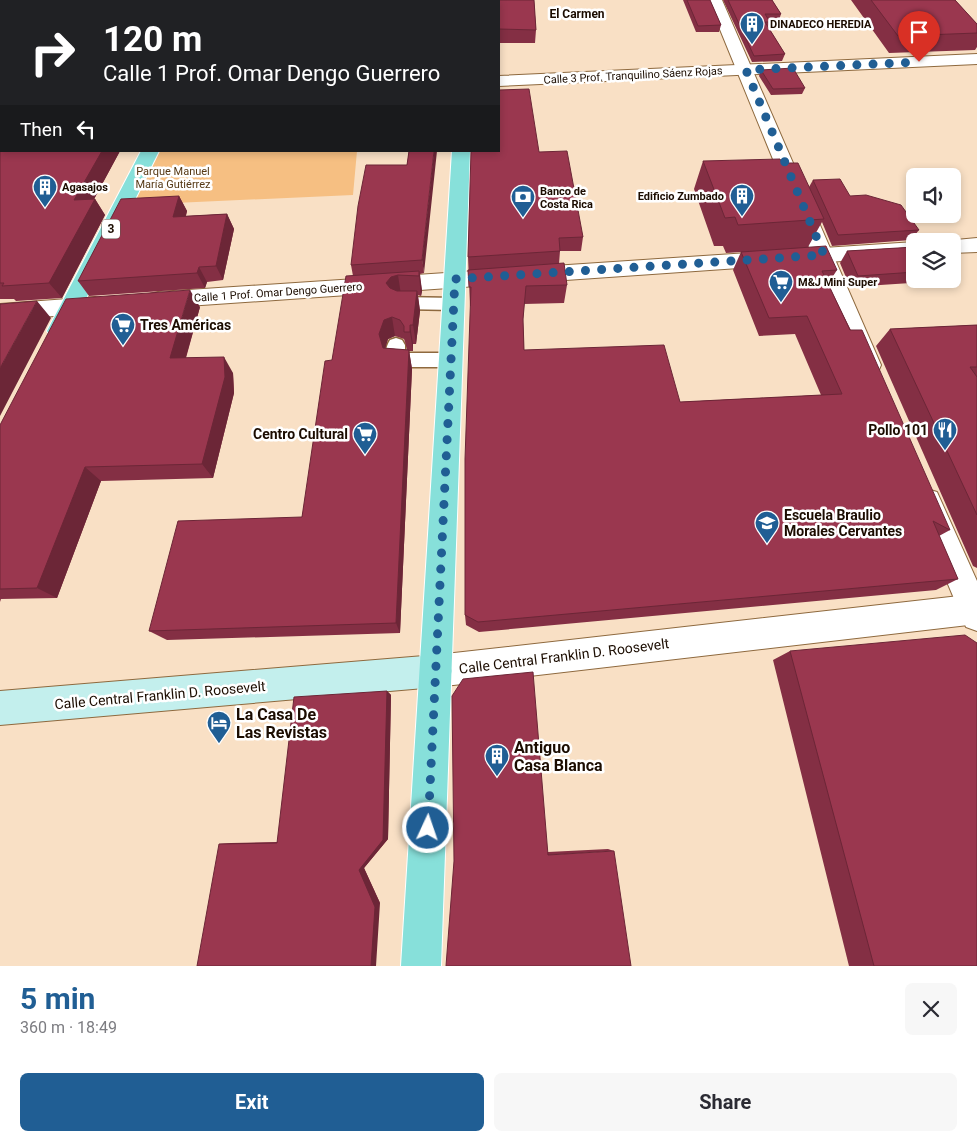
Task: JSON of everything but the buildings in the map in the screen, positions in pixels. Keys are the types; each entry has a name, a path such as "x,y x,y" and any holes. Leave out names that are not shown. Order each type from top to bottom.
{"main road":[{"name":"3","path":"49,351 150,152"},
{"path":"421,966 461,152"},
{"name":"Calle Central Franklin D. Roosevelt","path":"0,708 436,671"}],"street":[{"path":"715,0 880,390"},
{"name":"Calle 3 Prof. Tranquilino Sáenz Rojas","path":"500,81 977,59"},
{"path":"961,246 977,245"},
{"name":"Calle 1 Prof. Omar Dengo Guerrero","path":"0,312 128,302 401,297 824,255 906,250"},
{"path":"919,482 976,612"},
{"name":"Calle Central Franklin D. Roosevelt","path":"436,671 976,612"}],"lane":[{"path":"396,345 395,360 451,360"}],"green space":[{"name":"Parque Manuel María Gutiérrez","path":"156,152 357,152 353,195 131,205"}],"place":[{"name":"DINADECO HEREDIA","path":"752,45"},
{"name":"Agasajos","path":"45,208"},
{"name":"Edificio Zumbado","path":"742,217"},
{"name":"Banco de Costa Rica","path":"523,218"},
{"name":"M&J Mini Super","path":"781,303"},
{"name":"Tres Américas","path":"123,346"},
{"name":"Pollo 101","path":"945,451"},
{"name":"Centro Cultural","path":"365,455"},
{"name":"Escuela Braulio Morales Cervantes","path":"767,544"},
{"name":"La Casa De Las Revistas","path":"219,744"},
{"name":"Antiguo Casa Blanca","path":"497,777"}],"district":[{"name":"El Carmen","path":"577,14"}],"route":[{"path":"428,828 455,279 824,255 746,70 919,62"}]}
